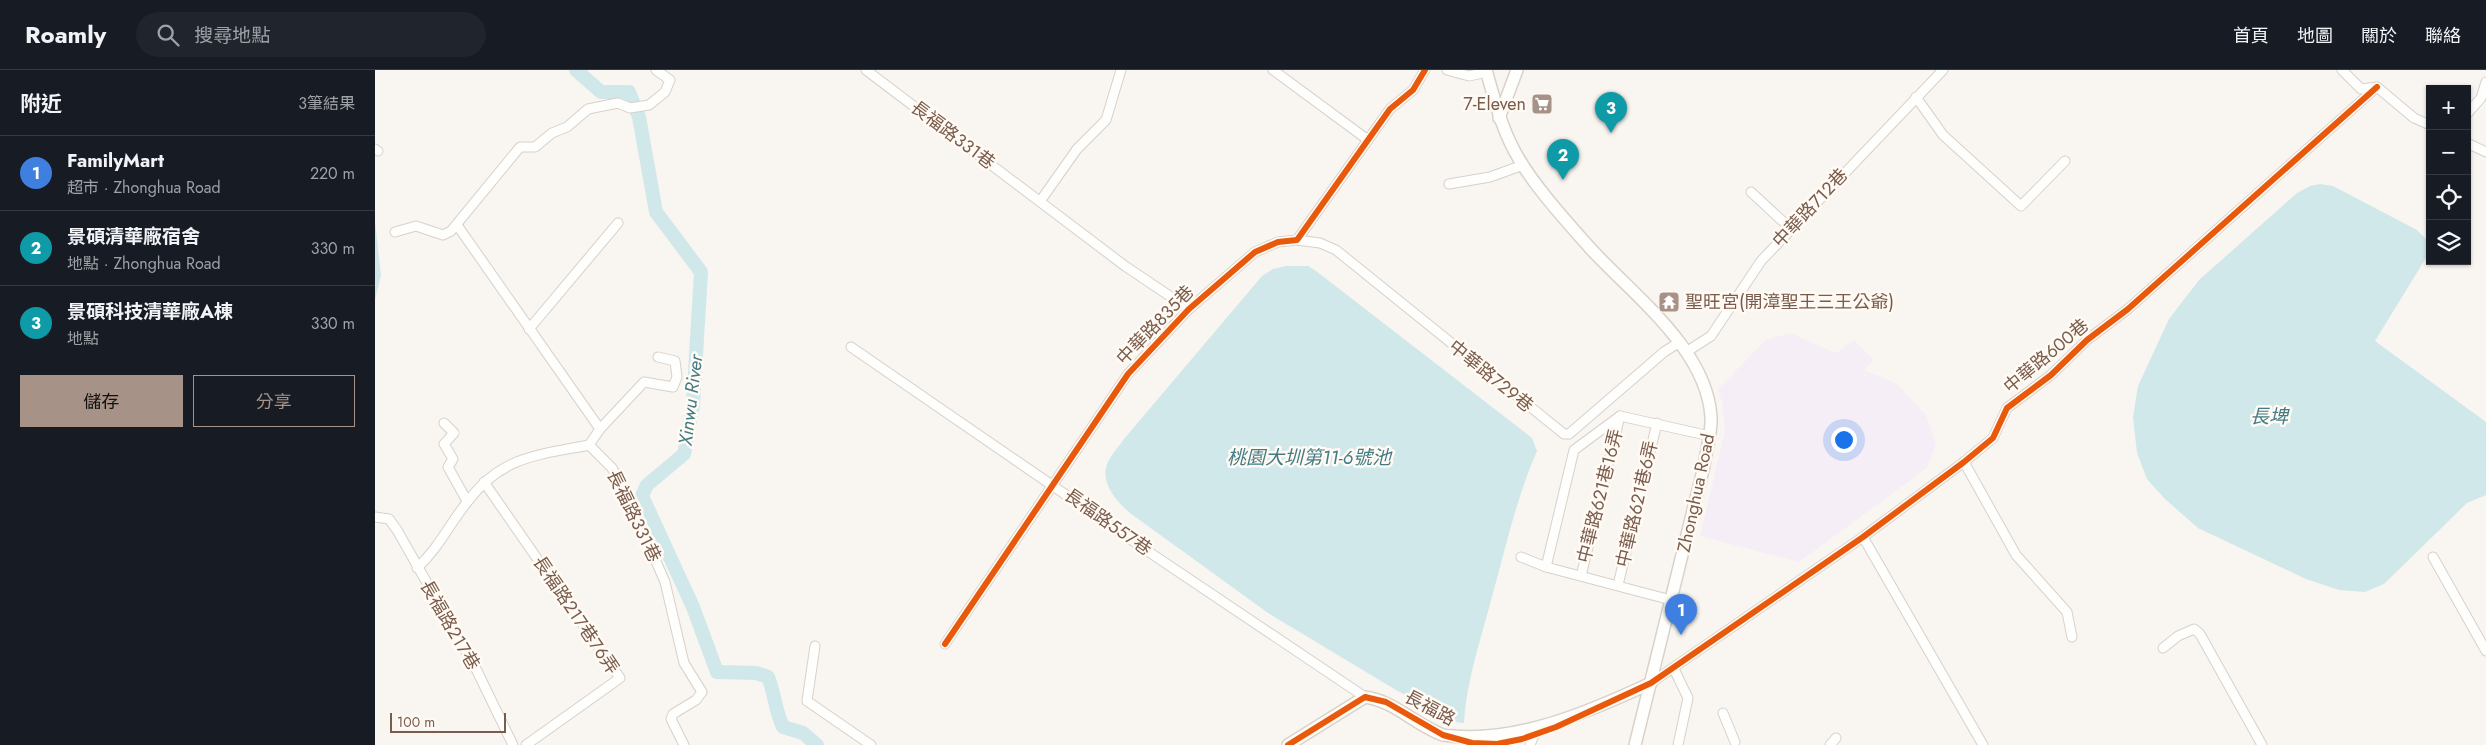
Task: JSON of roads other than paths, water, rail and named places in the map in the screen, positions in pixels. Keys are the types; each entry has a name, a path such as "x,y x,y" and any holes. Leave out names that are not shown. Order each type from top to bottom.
{"main road":[{"path":"1499,118 1517,70"},
{"name":"Zhonghua Road","path":"1487,71 1499,118 1523,165 1591,248 1636,292 1686,352 1701,377 1711,417 1710,436 1635,745"},
{"name":"長福路","path":"1365,696 1386,702 1443,735 1472,742 1497,744 1532,740 1651,683"},
{"path":"1288,745 1365,696"}],"street":[{"path":"395,232 415,226 443,235 457,225 520,148 535,147 552,133 567,127 588,109 618,103 633,108 649,104 665,92 670,80 656,70"},
{"name":"長福路331巷","path":"866,70 1041,200 1125,266 1189,309"},
{"path":"1041,200 1077,149 1106,120 1121,70"},
{"path":"1273,70 1368,140"},
{"path":"1297,240 1390,108 1413,90 1425,70"},
{"path":"1447,70 1469,76 1487,71"},
{"name":"中華路712巷","path":"1686,352 1711,336 1761,260 1943,70"},
{"path":"2342,70 2361,89 2377,87 2414,118 2426,123"},
{"path":"2471,109 2481,98 2486,82"},
{"name":"中華路600巷","path":"1651,683 1674,669 1863,537 1964,462 1993,438 2007,408 2051,375 2087,340 2128,309 2377,87"},
{"path":"1916,97 1943,136 2021,206 2065,161"},
{"path":"2471,145 2486,152"},
{"path":"1449,184 1490,177 1523,165"},
{"path":"1751,192 1791,229"},
{"path":"529,329 618,223"},
{"path":"457,225 600,429"},
{"name":"中華路835巷","path":"945,644 1123,380 1189,309 1255,252 1279,242 1297,240"},
{"name":"中華路729巷","path":"1297,240 1320,243 1336,250 1564,434 1569,434 1664,352 1678,343"},
{"name":"長福路557巷","path":"851,347 1054,484 1152,554 1365,696"},
{"path":"417,568 443,540 467,501 498,470 525,458 589,445 600,429 644,382 673,387 677,377 675,361 658,357"},
{"path":"1546,567 1574,450 1620,416 1710,436"},
{"name":"中華路621巷16弄","path":"1581,576 1620,416"},
{"path":"444,423 454,433 444,444 453,459 448,467 467,501"},
{"name":"中華路621巷6弄","path":"1618,585 1657,423"},
{"name":"長福路331巷","path":"589,445 612,468 628,497 665,582 684,663 702,692 696,700 673,714 671,719 684,745"},
{"path":"1964,462 2016,555 2067,612 2072,637"},
{"name":"長福路217巷76弄","path":"484,482 620,678 526,745"},
{"name":"長福路217巷","path":"375,517 389,519 397,530 477,671 513,745"},
{"path":"1863,537 1983,745"},
{"path":"1521,557 1546,567 1671,600"},
{"path":"2433,557 2486,651"},
{"path":"2163,648 2178,636 2193,629 2200,634 2262,745"},
{"path":"815,646 807,701 871,745"},
{"path":"1674,669 1688,698 1678,745"},
{"path":"1723,712 1735,744"}],"water":[{"name":"長埤","path":"2320,184 2333,186 2417,230 2426,239 2426,258 2375,341 2486,422 2486,495 2467,503 2384,584 2365,592 2339,590 2306,579 2198,528 2164,498 2147,479 2137,453 2133,417 2138,386 2169,319 2199,280 2297,193 2310,186"},
{"path":"375,221 381,275 375,300"},
{"name":"桃園大圳第11-6號池","path":"1286,266 1308,266 1316,271 1532,438 1537,451 1507,539 1468,689 1464,723 1455,722 1396,690 1268,613 1130,513 1119,503 1107,484 1106,469 1108,462 1124,439 1262,276 1273,269"}],"waterway":[{"name":"Xinwu River","path":"576,70 601,92 629,92 639,117 656,212 701,272 693,405 684,454 647,485 642,496 693,607 717,672 756,673 768,677 783,727 803,733 817,745"}],"place":[{"name":"7-Eleven","path":"1542,104"},
{"name":"景碩科技清華廠A棟","path":"1611,133"},
{"name":"景碩清華廠宿舍","path":"1563,180"},
{"name":"聖旺宮(開漳聖王三王公爺)","path":"1669,302"},
{"name":"FamilyMart","path":"1681,635"}]}
